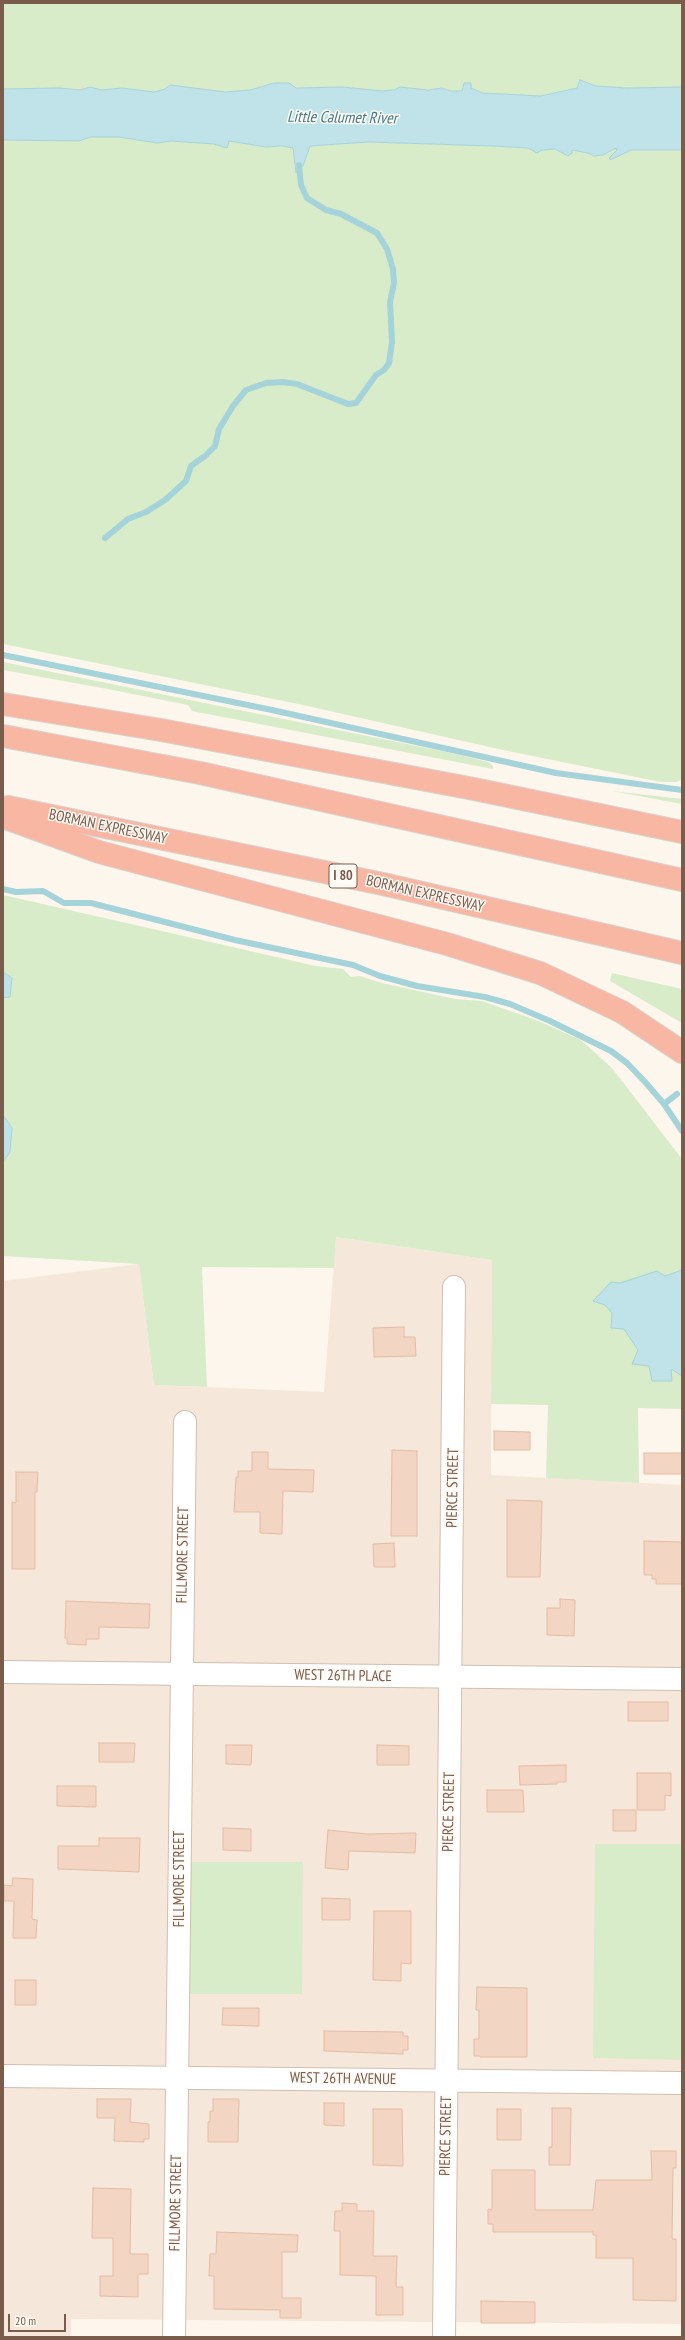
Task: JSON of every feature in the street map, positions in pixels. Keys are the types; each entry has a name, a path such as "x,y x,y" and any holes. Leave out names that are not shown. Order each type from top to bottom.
{"highway":[{"path":"3,704 255,747 474,788 682,832"},
{"path":"3,736 200,773 682,880"},
{"name":"BORMAN EXPRESSWAY","path":"3,806 383,884 682,953"},
{"path":"3,817 99,852 447,944 540,973 622,1012 682,1052"}],"street":[{"name":"PIERCE STREET","path":"444,2337 454,1288"},
{"name":"FILLMORE STREET","path":"174,2337 185,1422"},
{"name":"WEST 26TH PLACE","path":"3,1672 682,1679"},
{"name":"WEST 26TH AVENUE","path":"3,2076 682,2083"}],"shaded area":[{"path":"336,1237 492,1260 491,1475 682,1485 682,2324 71,2319 71,2337 3,2337 3,1281 139,1264 154,1385 324,1392"}],"green space":[{"path":"3,3 682,3 682,87 627,88 596,86 581,80 577,88 541,96 482,93 470,88 471,83 464,83 462,91 450,91 442,88 428,90 400,87 394,90 382,91 343,87 295,88 289,83 274,83 250,90 225,92 182,87 154,92 122,88 102,90 90,87 80,90 60,88 3,89"},
{"path":"90,137 119,137 157,143 171,141 214,144 227,147 228,141 266,147 293,147 296,158 294,167 305,160 310,146 369,142 493,146 528,148 535,150 555,149 568,156 571,150 588,153 594,156 603,155 616,148 617,150 610,157 610,160 630,150 682,150 682,780 676,782 661,782 503,750 303,705 3,644 3,140 79,141"},
{"path":"3,662 451,753 488,762 493,766 493,769 192,711 188,705 3,670"},
{"path":"612,791 682,799 682,804"},
{"path":"3,895 316,966 343,969 351,977 360,976 382,983 455,999 482,1001 536,1020 581,1040 612,1068 682,1159 682,1409 638,1408 639,1483 546,1478 548,1405 491,1404 492,1260 336,1237 334,1268 202,1267 207,1387 154,1385 139,1264 3,1256 3,1162 10,1152 12,1128 3,1115 3,998 10,997 12,978 3,972"},
{"path":"612,973 682,989 682,1023 610,981"},
{"path":"595,1844 682,1844 682,2060 593,2058"},
{"path":"190,1862 303,1862 302,1994 190,1994"}],"water":[{"name":"Little Calumet River","path":"580,80 596,86 627,88 682,87 682,150 631,150 610,160 610,157 617,150 616,148 603,155 594,156 588,153 572,150 572,153 568,156 555,149 542,150 537,153 528,148 369,142 310,146 303,166 296,173 293,148 282,146 266,147 229,141 227,148 214,144 171,141 157,143 119,137 90,137 79,141 3,140 3,89 60,88 80,90 90,87 102,90 122,88 154,92 165,89 170,85 225,92 250,90 274,83 289,83 296,88 343,87 382,91 394,90 400,87 428,90 442,88 450,91 462,91 464,83 471,83 471,88 482,93 541,96 577,88"},
{"path":"3,972 12,978 10,997 3,998"},
{"path":"3,1115 12,1128 10,1152 3,1162"},
{"path":"682,1270 682,1376 671,1369 672,1381 652,1381 649,1366 632,1364 638,1350 624,1329 611,1328 612,1313 605,1305 593,1301 611,1282 620,1283 657,1271 665,1276"}],"building":[{"path":"404,1327 404,1337 415,1337 416,1356 374,1357 373,1328"},
{"path":"494,1431 530,1432 530,1450 494,1450"},
{"path":"392,1450 417,1451 417,1536 391,1536"},
{"path":"252,1452 268,1452 268,1469 314,1470 313,1492 283,1491 282,1534 260,1533 260,1512 234,1512 236,1477 238,1477 238,1471 252,1471"},
{"path":"644,1453 682,1453 682,1474 644,1474"},
{"path":"16,1472 38,1472 37,1492 35,1492 35,1569 12,1569 12,1502 16,1503"},
{"path":"507,1500 542,1501 540,1577 507,1577"},
{"path":"644,1541 682,1542 682,1584 656,1584 656,1579 652,1579 652,1575 644,1575"},
{"path":"394,1543 395,1567 374,1567 373,1544"},
{"path":"560,1599 575,1600 574,1636 547,1635 547,1608 560,1608"},
{"path":"66,1601 150,1604 149,1628 99,1627 99,1639 86,1639 86,1645 67,1644 67,1639 65,1638"},
{"path":"628,1702 668,1702 668,1721 628,1721"},
{"path":"99,1743 135,1743 134,1762 99,1762"},
{"path":"226,1745 252,1745 251,1765 226,1764"},
{"path":"377,1745 409,1746 409,1765 377,1765"},
{"path":"566,1765 566,1782 557,1782 557,1784 520,1785 519,1766"},
{"path":"637,1773 671,1773 671,1796 665,1795 665,1810 637,1810"},
{"path":"57,1786 96,1786 96,1807 57,1806"},
{"path":"487,1790 523,1790 524,1812 487,1812"},
{"path":"613,1810 636,1810 636,1831 613,1831"},
{"path":"223,1828 251,1829 251,1851 223,1850"},
{"path":"328,1830 367,1834 416,1833 415,1853 349,1851 348,1870 325,1868"},
{"path":"99,1838 140,1838 139,1872 58,1869 58,1846 99,1846"},
{"path":"13,1878 33,1879 32,1919 37,1920 36,1938 13,1938 14,1901 4,1901 4,1885 12,1886"},
{"path":"322,1898 350,1899 350,1920 322,1920"},
{"path":"374,1911 411,1911 411,1964 401,1963 401,1981 373,1980"},
{"path":"15,1980 36,1980 36,2005 15,2005"},
{"path":"477,1987 527,1988 527,2057 474,2056 474,2039 479,2039 479,2010 476,2010"},
{"path":"223,2008 259,2008 259,2026 222,2025"},
{"path":"324,2031 403,2032 403,2036 408,2036 408,2050 403,2050 403,2054 324,2051"},
{"path":"97,2099 131,2099 130,2122 149,2124 149,2139 144,2139 144,2142 114,2141 115,2118 97,2118"},
{"path":"213,2099 239,2099 238,2142 208,2142 208,2122 210,2122 210,2111 213,2111"},
{"path":"324,2103 344,2103 344,2126 324,2125"},
{"path":"552,2108 571,2108 570,2165 549,2165 549,2147 552,2147"},
{"path":"373,2109 402,2109 403,2166 373,2165"},
{"path":"497,2109 521,2109 521,2140 497,2140"},
{"path":"651,2151 676,2151 676,2168 673,2168 672,2239 676,2239 676,2301 633,2300 633,2258 596,2258 596,2235 593,2235 593,2232 493,2232 493,2224 488,2224 488,2209 492,2210 492,2170 535,2170 535,2210 593,2210 596,2180 652,2180"},
{"path":"93,2188 131,2189 130,2254 148,2254 148,2274 138,2274 138,2297 100,2296 100,2276 113,2276 113,2238 92,2238"},
{"path":"342,2203 357,2204 357,2211 374,2211 373,2256 397,2256 396,2287 403,2287 403,2315 376,2315 376,2276 340,2275 340,2231 334,2231 335,2211 342,2211"},
{"path":"217,2232 298,2235 297,2252 282,2252 282,2298 301,2298 301,2318 280,2318 280,2310 214,2309 214,2276 209,2276 210,2254 216,2254"},
{"path":"481,2301 535,2302 535,2323 481,2323"}],"waterway":[{"path":"105,538 128,519 146,512 165,500 186,481 191,466 205,456 215,446 219,429 233,406 246,390 266,383 283,382 297,384 348,404 356,403 376,375 384,370 389,363 392,342 390,302 394,283 393,269 387,249 377,233 341,214 326,210 307,198 301,185 299,165"},
{"path":"3,655 272,710 556,773 682,790"},
{"path":"3,889 16,892 43,891 64,903 91,903 235,940 353,965 380,976 417,986 485,997 510,1004 550,1021 611,1051 627,1063 646,1083 664,1104 682,1131"},
{"path":"664,1104 677,1094"}]}
